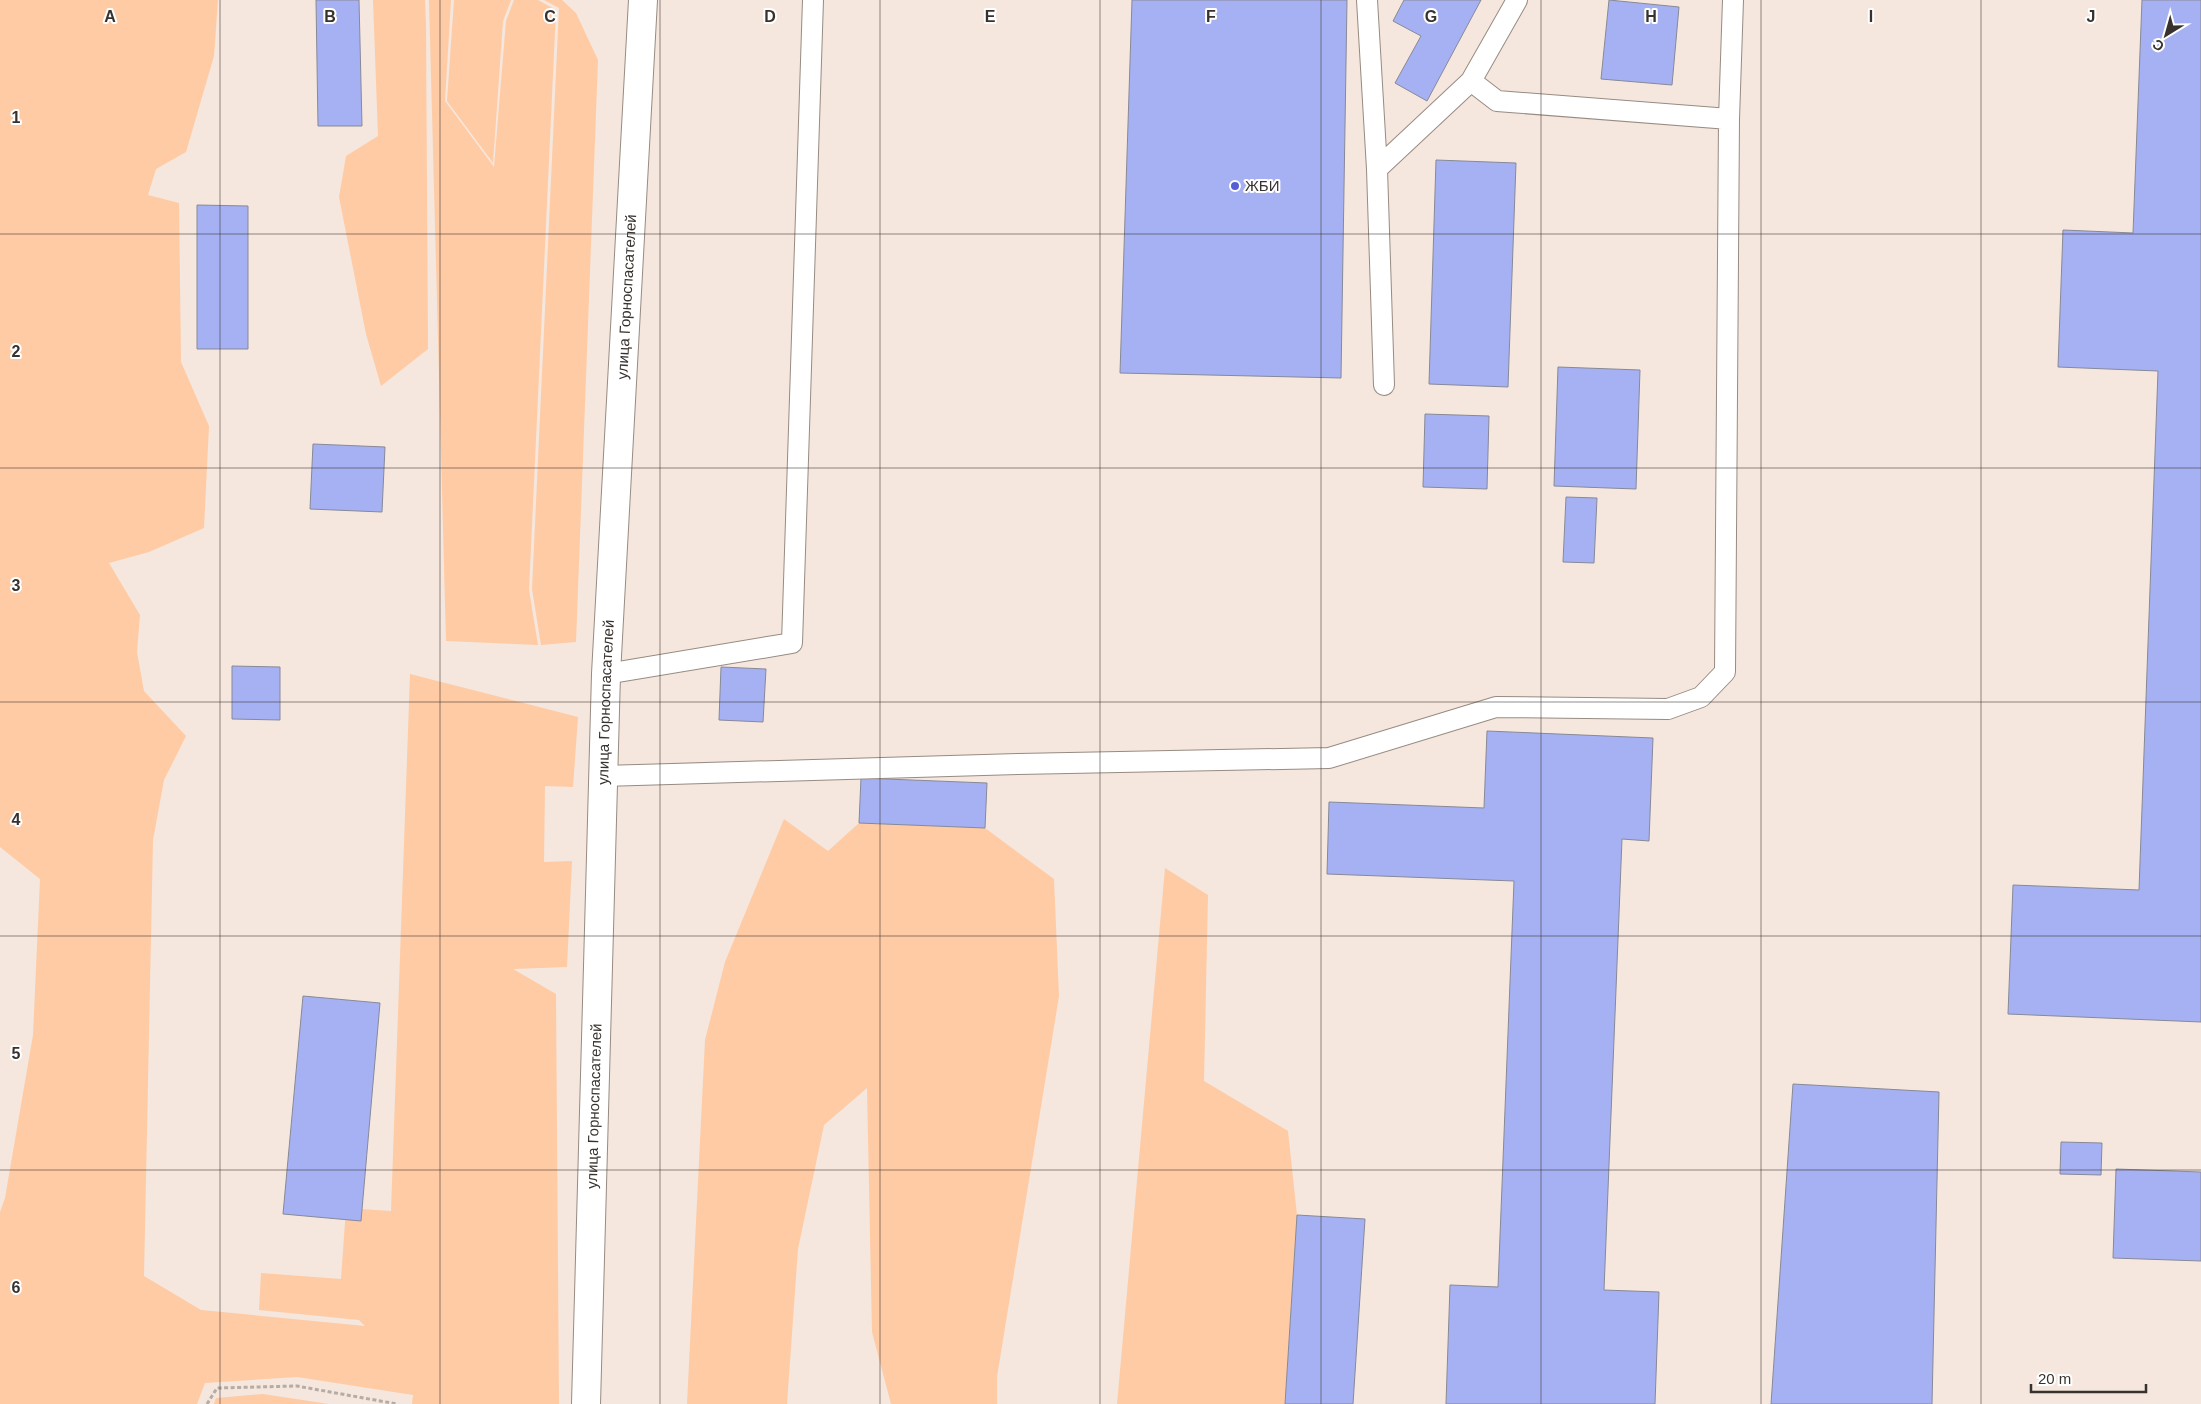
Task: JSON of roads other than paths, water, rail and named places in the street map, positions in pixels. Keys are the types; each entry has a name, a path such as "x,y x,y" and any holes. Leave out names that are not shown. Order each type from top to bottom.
{"street":[{"name":"улица Горноспасателей","path":"586,1404 606,674 643,0"}],"lane":[{"path":"606,674 792,643 813,0"},
{"path":"1367,0 1376,169 1384,385"},
{"path":"1376,169 1471,82 1517,0"},
{"path":"603,776 1018,764 1329,758 1496,707 1668,709 1701,697 1725,672 1729,119 1734,0"},
{"path":"1471,82 1497,101 1729,119"}],"place":[{"name":"ЖБИ","path":"1235,186"}]}
